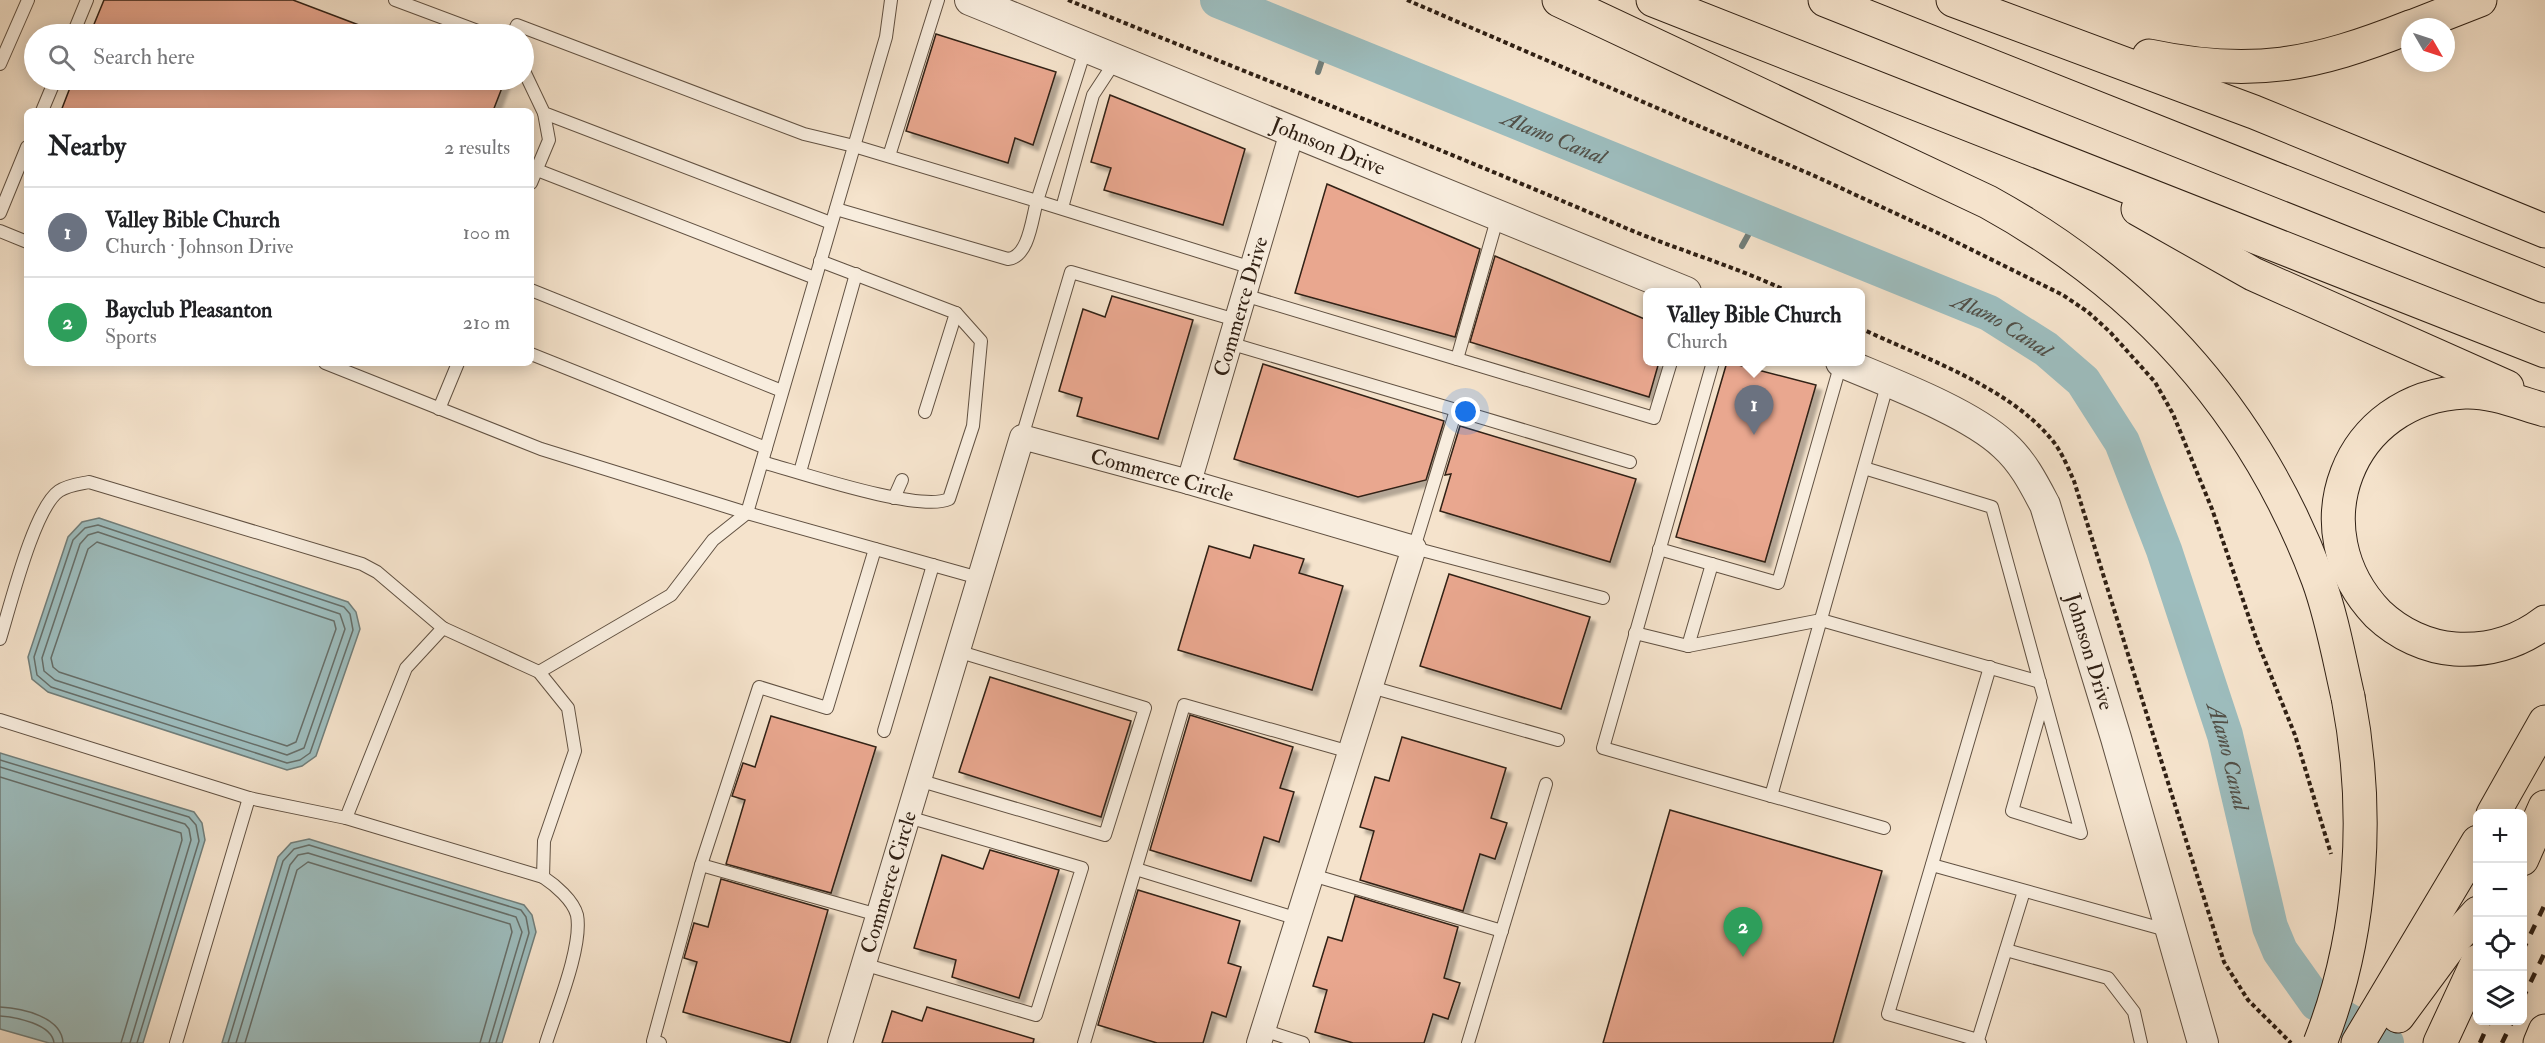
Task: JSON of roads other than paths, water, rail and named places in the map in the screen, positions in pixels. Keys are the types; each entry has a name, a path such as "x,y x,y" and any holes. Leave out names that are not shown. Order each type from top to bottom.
{"highway":[{"path":"1559,0 1988,202 2046,235 2123,293 2197,369 2263,464 2294,522 2318,580 2335,637 2357,746 2360,844 2355,900 2340,982 2320,1043"},
{"path":"1653,0 2545,351"},
{"path":"1825,0 2545,286"},
{"path":"1954,0 2139,54 2209,66 2248,69 2289,65 2330,57 2401,31"},
{"path":"1954,0 2253,112 2545,231"},
{"path":"2434,18 2480,0"},
{"path":"2113,181 2127,203 2253,274 2545,403"},
{"path":"2545,410 2495,395 2466,392 2432,397 2404,407 2374,429 2351,460 2339,498 2338,537 2348,572 2364,599 2386,621 2410,637 2440,648 2475,650 2510,642 2545,622"},
{"path":"2495,809 2545,722"},
{"path":"2527,850 2545,807"},
{"path":"2527,863 2545,846"},
{"path":"2358,1043 2473,851"},
{"path":"2380,1043 2419,986 2475,917"},
{"path":"2440,1043 2473,971"},
{"path":"2540,1043 2545,1031"}],"street":[{"name":"Johnson Drive","path":"970,0 1676,288"},
{"name":"Commerce Drive","path":"1189,482 1292,132"},
{"name":"Johnson Drive","path":"1850,366 1976,425 2004,445 2029,474 2045,506 2203,1043"},
{"name":"Commerce Circle","path":"840,1043 1022,437 1189,482 1414,548"},
{"path":"1261,1037 1414,548"}],"lane":[{"path":"0,64 3,48 27,0"},
{"path":"77,24 87,0"},
{"path":"539,672 671,596 713,540 747,513 886,37 891,0"},
{"path":"889,156 938,0"},
{"path":"399,1 460,24"},
{"path":"534,31 804,134 889,156 1252,268"},
{"path":"836,208 1008,259 1017,257 1023,250 1086,47"},
{"path":"1062,208 1093,95 1116,60"},
{"path":"43,108 51,90"},
{"path":"533,90 544,112 549,140 534,176"},
{"path":"544,112 831,223"},
{"path":"0,213 24,154"},
{"path":"537,170 815,278"},
{"path":"1457,359 1498,216"},
{"path":"0,231 24,241"},
{"path":"762,462 894,498 941,503 950,499 973,426 978,400 981,341 956,313 820,261"},
{"path":"1022,437 1071,272 1233,332 1456,410 1630,462"},
{"path":"800,472 856,274"},
{"path":"534,291 782,391"},
{"path":"1244,295 1654,418 1670,366"},
{"path":"925,412 956,313"},
{"path":"534,355 766,448"},
{"path":"332,366 541,449 747,513 979,578"},
{"path":"439,410 457,366"},
{"path":"1712,366 1603,748 1884,828"},
{"path":"1659,549 1778,583 1840,366"},
{"path":"1771,795 1888,382"},
{"path":"1456,410 1414,548 1603,598"},
{"path":"1864,468 1992,507 2081,833 2012,812 2044,698"},
{"path":"894,498 902,480"},
{"path":"0,639 42,509 58,491 72,485 89,482 362,564 377,573 443,628 539,672 568,708 575,752 544,841 543,877"},
{"path":"654,1042 701,865 759,687 827,708 875,549"},
{"path":"1688,646 1712,564"},
{"path":"884,731 933,565"},
{"path":"1635,633 1688,646 1821,620 2040,682"},
{"path":"346,818 406,669 443,628"},
{"path":"918,780 1105,835 1145,708 957,651"},
{"path":"1990,667 1888,1014 1979,1042 2024,891"},
{"path":"1371,687 1558,740"},
{"path":"1087,1042 1184,705 1350,752"},
{"path":"0,720 249,798 346,818 543,877 556,886 576,913 578,937 546,1043"},
{"path":"1468,1043 1546,784"},
{"path":"176,1043 249,798"},
{"path":"863,964 1035,1015 1082,868 908,817"},
{"path":"701,865 878,915"},
{"path":"1932,865 2171,931"},
{"path":"1136,869 1298,919"},
{"path":"1312,875 1502,931"},
{"path":"2006,950 2108,978 2134,1012 2141,1043"},
{"path":"1261,1037 1303,1043"}],"water":[{"path":"99,518 348,602 356,612 360,629 316,756 302,766 287,770 48,692 32,679 28,657 68,537 82,522"},
{"path":"0,753 194,812 202,823 205,840 143,1043 49,1043 0,1029"},
{"path":"309,839 524,905 532,915 536,932 502,1043 222,1043 278,857 291,843"}],"waterway":[{"name":"Alamo Canal","path":"1218,0 1989,313 2046,349 2083,381 2122,442 2164,550 2225,735 2270,927 2280,951 2317,1003 2386,1043"},
{"path":"1318,72 1327,45"},
{"path":"1742,246 1757,219"}],"railway":[{"path":"2527,942 2545,904"},
{"path":"2527,990 2545,952"},
{"path":"2480,1043 2488,1025"},
{"path":"2502,1043 2511,1025"}],"place":[{"name":"Valley Bible Church","path":"1754,435"},
{"name":"Bayclub Pleasanton","path":"1743,957"}]}
